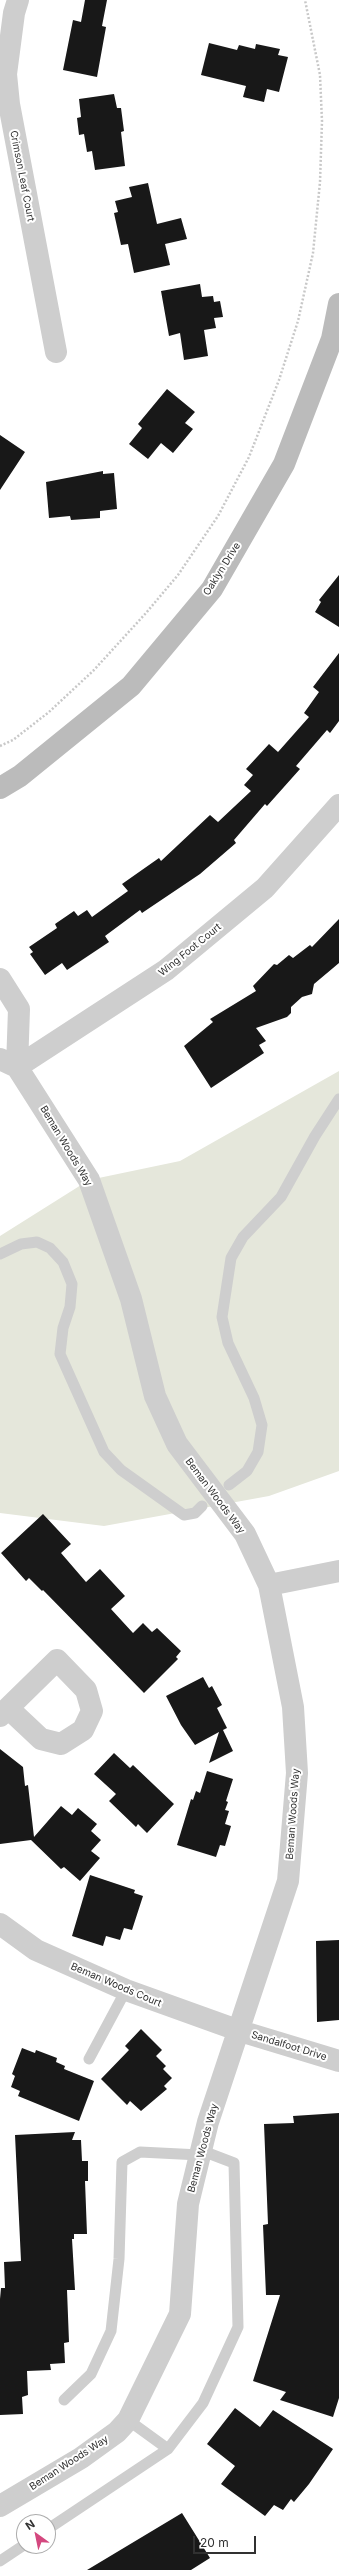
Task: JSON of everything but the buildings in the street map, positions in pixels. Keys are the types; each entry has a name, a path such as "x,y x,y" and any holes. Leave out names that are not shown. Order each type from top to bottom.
{"street":[{"name":"Crimson Leaf Court","path":"18,0 14,13 6,74 9,104 56,352"},
{"name":"Oaklyn Drive","path":"0,788 20,776 131,686 212,589 284,464 332,339 339,304"},
{"name":"Wing Foot Court","path":"6,1067 166,970 265,888 339,805"},
{"path":"0,979 18,1008 6,1067"},
{"name":"Beman Woods Way","path":"0,2506 81,2458 117,2432 128,2420 180,2314 188,2204 200,2153 288,1880 297,1773 293,1708 269,1585 244,1534 177,1444 155,1396 131,1299 89,1180 6,1067"},
{"path":"269,1585 339,1571"},
{"name":"Beman Woods Court","path":"0,1924 36,1950 126,1990 240,2032"},
{"name":"Sandalfoot Drive","path":"240,2032 339,2061"}],"lane":[{"path":"229,1485 247,1471 258,1452 262,1425 254,1398 228,1343 222,1316 231,1258 243,1237 281,1197 311,1142 339,1099"},
{"path":"0,1254 21,1244 37,1242 50,1248 63,1262 72,1284 70,1307 63,1328 60,1354 104,1452 121,1470 184,1515 195,1512 202,1506"},
{"path":"90,2059 126,1990"},
{"path":"56,2524 168,2449 203,2403 238,2327 234,2163 200,2153 140,2152 122,2162 119,2259 111,2331 91,2374 64,2400"},
{"path":"128,2420 168,2449"},
{"path":"0,2560 16,2550"}],"path":[{"path":"0,746 13,740 49,712 94,670 146,613 178,574 218,516 249,457 279,380 298,321 313,252 320,182 322,121 320,75 305,0"}],"shaded area":[{"path":"339,1071 339,1471 269,1496 104,1526 0,1513 0,1236 89,1180 180,1161"}]}
